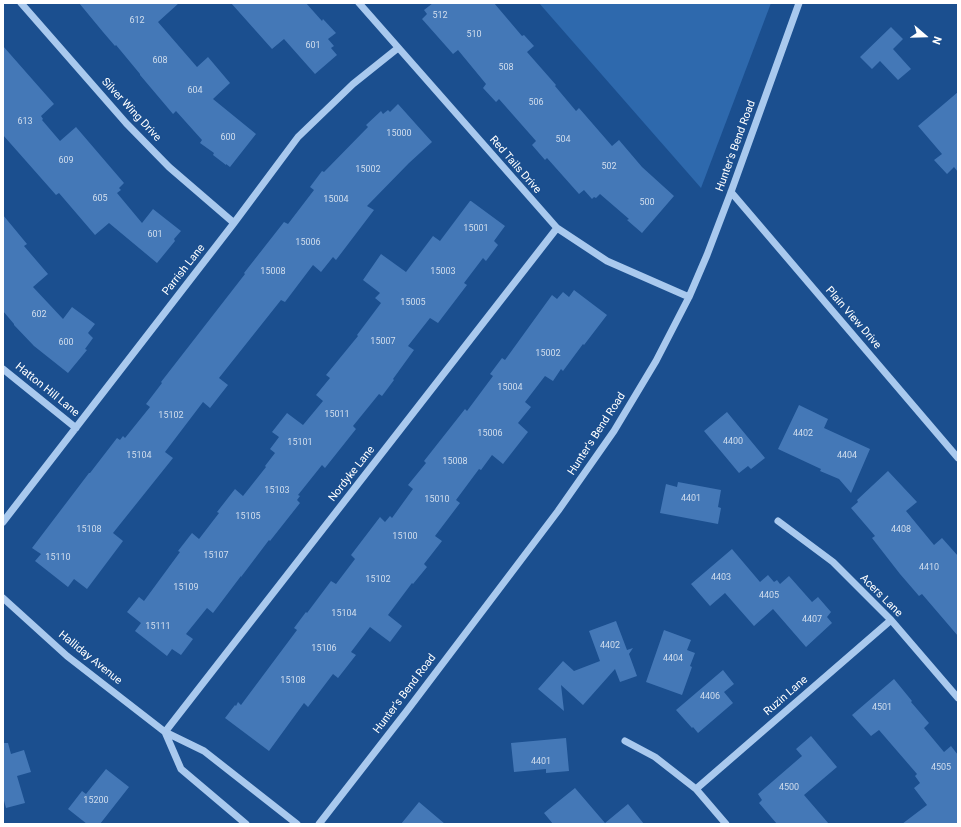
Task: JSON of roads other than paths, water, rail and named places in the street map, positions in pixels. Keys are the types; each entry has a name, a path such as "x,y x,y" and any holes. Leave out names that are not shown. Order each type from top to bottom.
{"street":[{"name":"Silver Wing Drive","path":"21,3 126,123 169,167 234,223"},
{"name":"Red Tails Drive","path":"359,3 557,228 607,260 689,297"},
{"name":"Hunter's Bend Road","path":"319,824 558,511 618,424 656,362 689,297 707,255 799,3"},
{"name":"Parrish Lane","path":"3,522 234,223 298,137 352,84 398,48"},
{"name":"Plain View Drive","path":"731,192 958,458"},
{"name":"Nordyke Lane","path":"165,732 557,228"},
{"name":"Hatton Hill Lane","path":"3,368 76,428"},
{"name":"Acers Lane","path":"778,521 833,562 890,620 958,698"},
{"name":"Halliday Avenue","path":"3,598 68,656 165,732 204,751 297,824"},
{"name":"Ruzin Lane","path":"696,790 890,620"},
{"name":"Halliday Avenue","path":"165,732 181,768 246,824"},
{"path":"625,741 655,756 696,790 726,824"}]}
